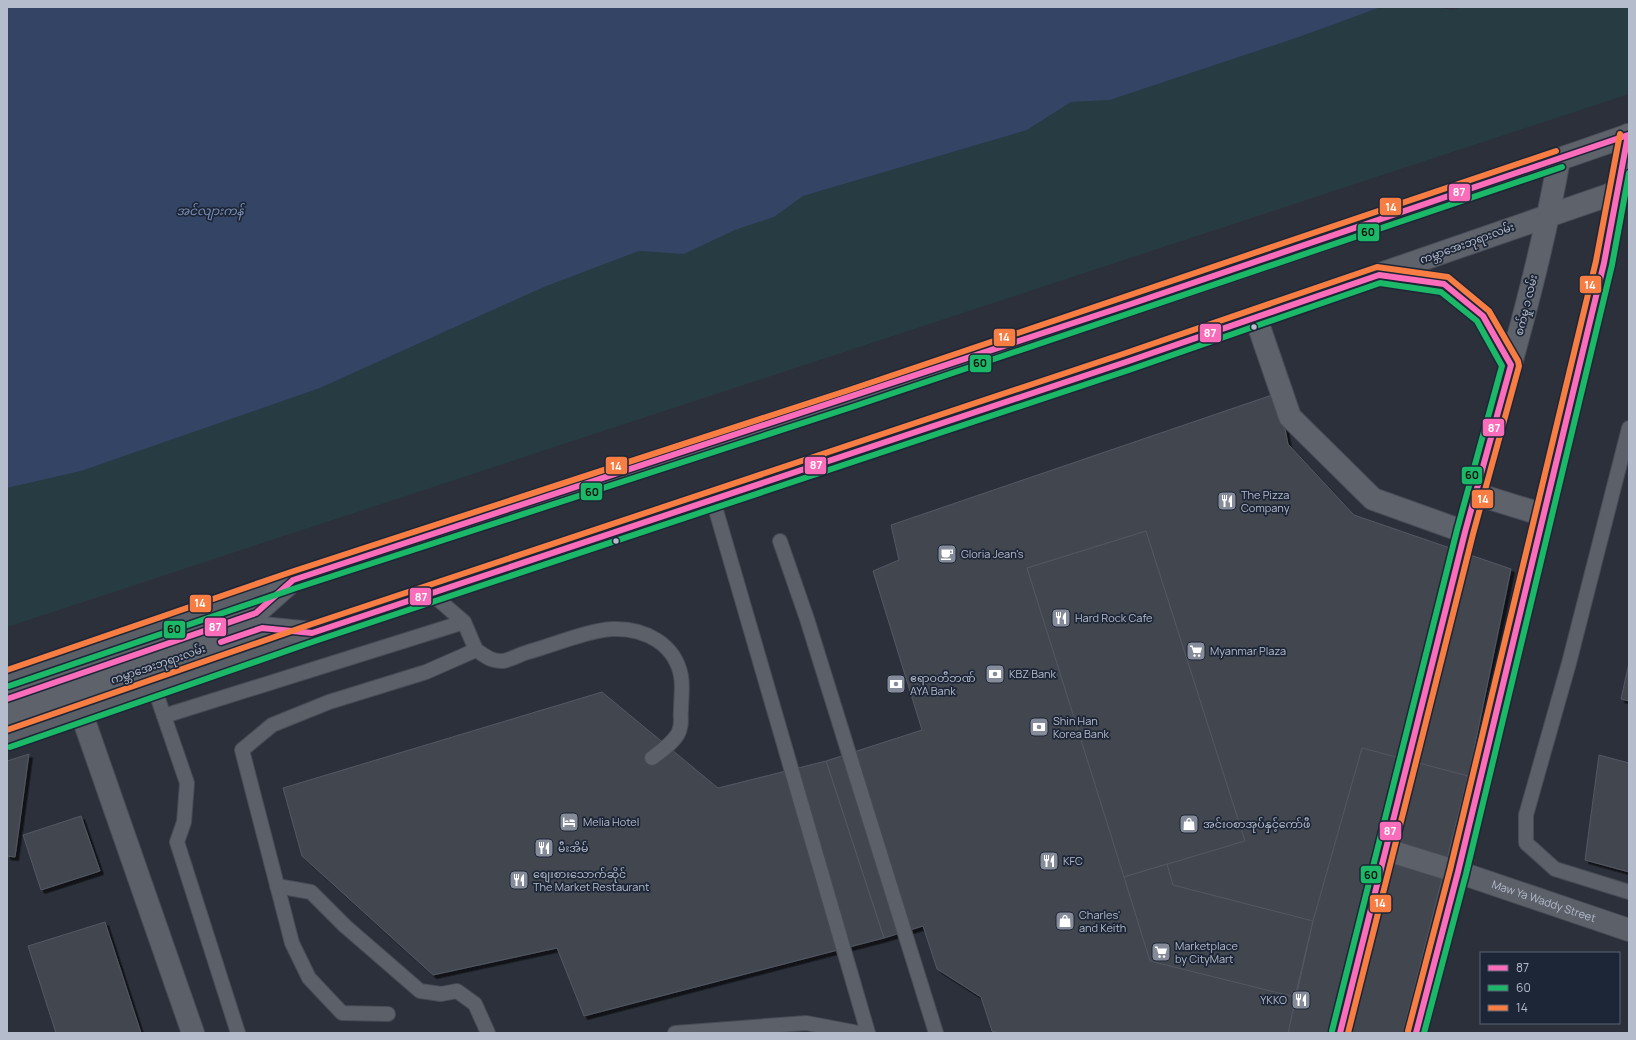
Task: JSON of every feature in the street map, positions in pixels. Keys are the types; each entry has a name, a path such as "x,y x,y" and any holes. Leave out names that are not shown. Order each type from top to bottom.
{"main road":[{"path":"1416,1033 1458,872 1604,263 1624,190 1628,135 1559,159"},
{"name":"စက်မှု ၁ လမ်း","path":"1340,1033 1387,850 1465,532 1511,365 1549,214 1559,159"},
{"name":"ကမ္ဘာအေးဘုရားလမ်း","path":"7,715 256,613 293,580 852,398 1389,218 1559,159"},
{"name":"ကမ္ဘာအေးဘုရားလမ်း","path":"7,699 115,671 262,628 312,634 714,501 762,488 1256,318 1549,214 1624,190"},
{"path":"1379,275 1444,284 1483,316 1511,365"},
{"path":"1256,318 1290,417 1373,499 1465,532"},
{"path":"1476,494 1544,515"},
{"path":"7,678 55,663 293,580"},
{"path":"7,739 81,712 312,634"}],"street":[{"path":"81,712 193,1033"},
{"name":"Maw Ya Waddy Street","path":"1387,850 1458,872 1629,930"}],"lane":[{"path":"1629,428 1569,663 1526,815 1526,843 1555,869 1629,892"},
{"path":"714,501 868,1033"},
{"path":"780,541 807,619 936,1033"},
{"path":"432,594 464,622 476,650 491,660 504,661 520,654 599,631 614,629 637,631 651,636 664,644 671,651 681,677 682,699 680,730 669,746 652,758"},
{"path":"164,716 464,622"},
{"path":"388,1014 342,1013 308,978 292,943 242,750 272,725 329,702 426,672 476,650"},
{"path":"154,687 187,783 184,822 177,842 238,1033"},
{"path":"277,886 311,892 345,926 420,991 441,994 457,991 475,1004 488,1033"},
{"path":"675,1033 806,1023 859,1033"}],"green space":[{"path":"1381,7 1435,7 1453,10 1462,7 1629,7 1629,94 7,627 7,488 81,471 320,388 544,287 639,251 684,254 735,230 774,217 803,196 1027,130 1071,102 1110,100 1299,37"}],"water":[{"name":"အင်လျားကန်","path":"7,7 1381,7 1299,37 1110,100 1071,102 1027,130 803,196 774,217 735,230 684,254 639,251 544,287 320,388 81,471 7,488"}],"building":[{"name":"Myanmar Plaza","path":"1278,393 1288,444 1354,515 1511,569 1416,1033 999,1033 992,1031 981,997 937,969 923,926 884,938 826,761 922,730 873,571 899,560 891,525"},
{"path":"1146,531 1245,841 1124,877 1027,568"},
{"path":"1629,663 1629,701 1621,699"},
{"name":"Melia Hotel","path":"602,692 718,788 826,761 884,938 584,1016 557,948 433,975 302,856 283,788"},
{"path":"1362,748 1468,776 1403,1033 1288,1033 1313,921"},
{"path":"29,754 15,857 7,856 7,761"},
{"path":"1599,755 1629,763 1629,872 1585,860"},
{"path":"81,816 100,871 41,890 23,835"},
{"path":"1167,864 1173,885 1313,921 1295,997 1150,961 1124,877"},
{"path":"105,922 141,1033 56,1033 28,946"}],"transit line":[{"name":"14","path":"1408,1031 1450,870 1596,261 1620,134"},
{"name":"87","path":"7,699 256,613 293,580 1128,305 1628,135 1604,263 1458,872 1416,1033"},
{"name":"14","path":"7,670 291,572 849,390 1556,151"},
{"name":"60","path":"9,686 296,588 855,406 1562,167"},
{"name":"60","path":"1424,1033 1466,874 1612,265 1629,173"},
{"name":"14","path":"7,730 309,625 1123,354 1377,267 1448,277 1489,311 1518,361 1519,366 1473,534 1348,1033"},
{"name":"87","path":"221,642 262,628 312,633 1126,362 1379,275 1444,284 1483,316 1511,365 1465,532 1340,1033"},
{"name":"60","path":"10,747 315,641 1129,370 1380,283 1441,292 1477,321 1502,366 1457,530 1332,1031"}],"place":[{"name":"The Pizza Company","path":"1227,501"},
{"name":"Gloria Jean's","path":"947,554"},
{"name":"Hard Rock Cafe","path":"1061,618"},
{"name":"Myanmar Plaza","path":"1196,651"},
{"name":"KBZ Bank","path":"995,674"},
{"name":"ဧရာဝတီဘဏ် AYA Bank","path":"896,684"},
{"name":"Shin Han Korea Bank","path":"1039,727"},
{"name":"Melia Hotel","path":"569,822"},
{"name":"အင်းဝစာအုပ်နှင့်ကော်ဖီ","path":"1189,824"},
{"name":"မီးအိမ်","path":"544,848"},
{"name":"KFC","path":"1049,861"},
{"name":"စျေးစားသောက်ဆိုင် The Market Restaurant","path":"519,880"},
{"name":"Charles' and Keith","path":"1065,921"},
{"name":"Marketplace by CityMart","path":"1161,952"},
{"name":"YKKO","path":"1301,1000"}]}
